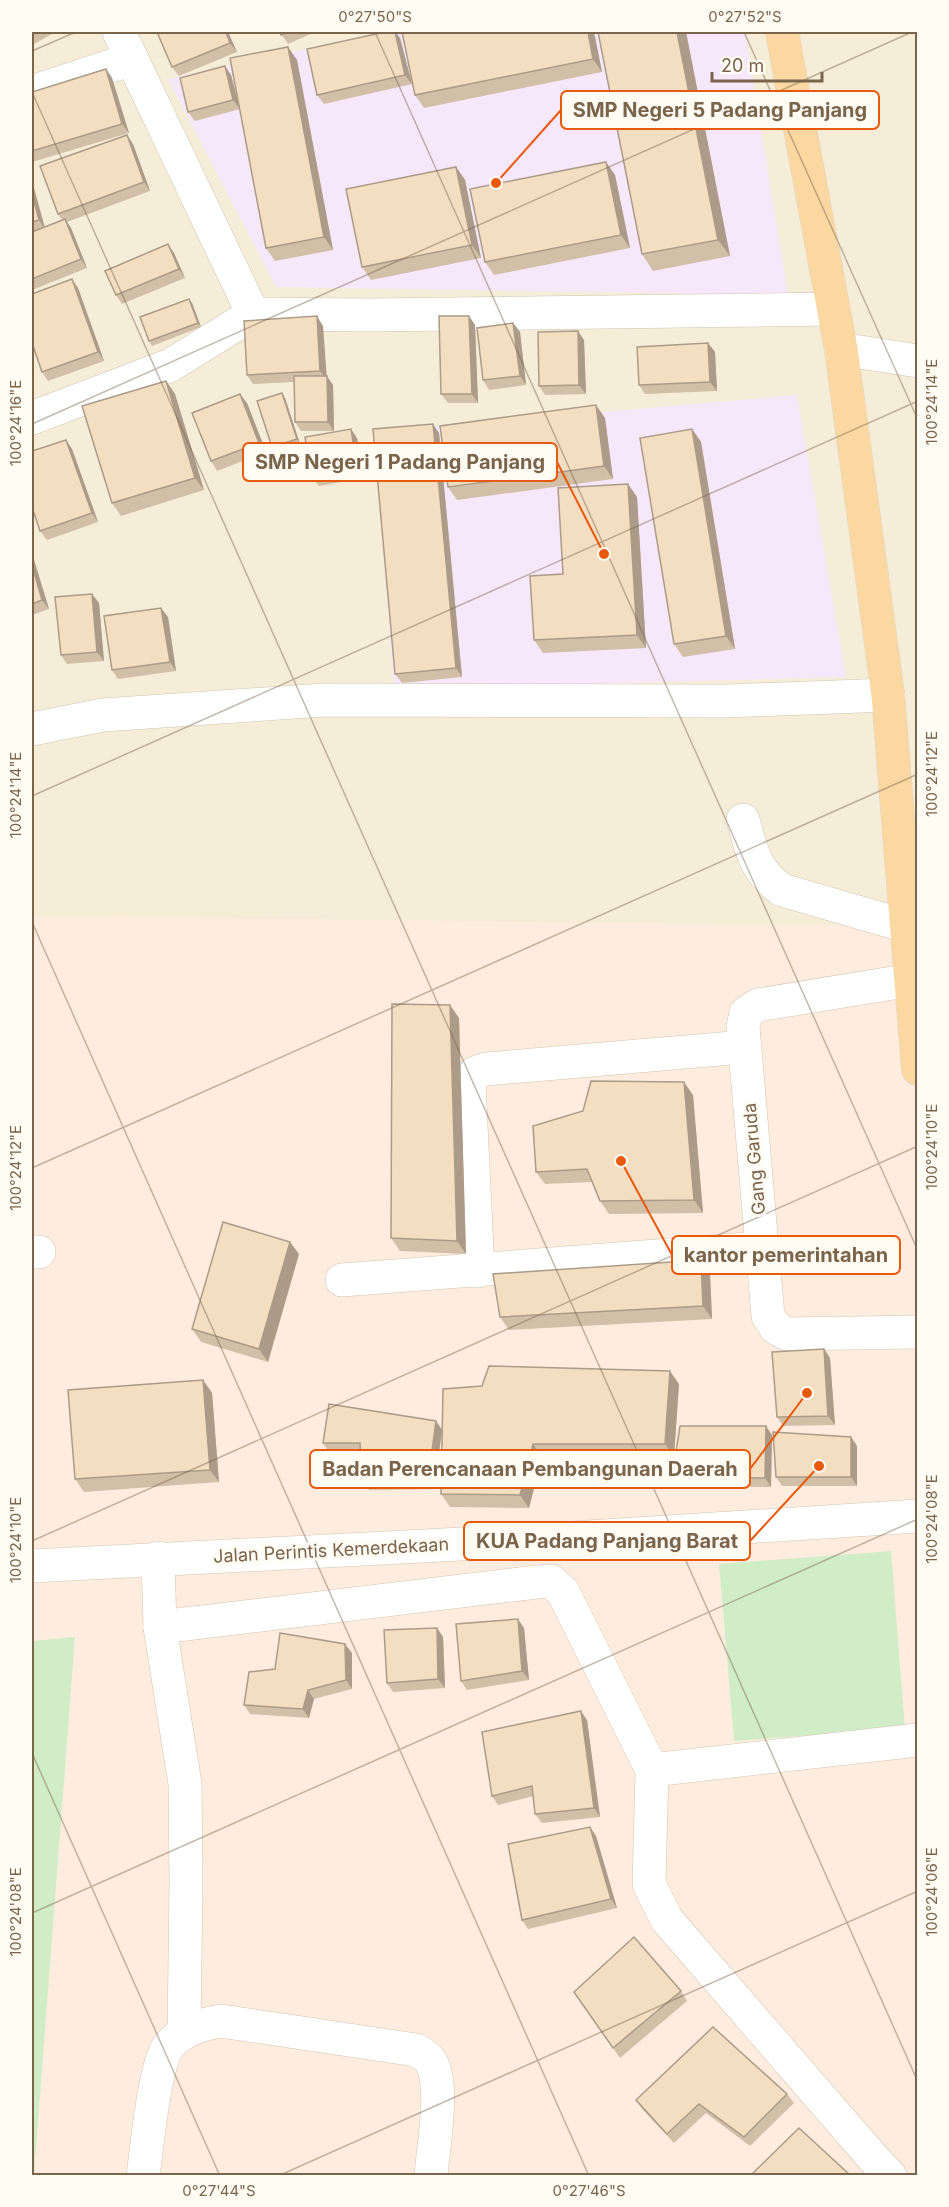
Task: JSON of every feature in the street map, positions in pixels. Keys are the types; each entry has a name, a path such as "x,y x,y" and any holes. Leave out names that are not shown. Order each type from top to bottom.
{"highway":[{"path":"782,32 841,349 888,695 918,1069"}],"street":[{"path":"32,92 125,45 253,314"},
{"path":"32,418 171,364 253,314 369,315 832,309"},
{"path":"841,349 918,361"},
{"path":"32,729 103,715 324,700 726,700 888,695"},
{"path":"743,820 756,862 767,879 782,890 906,926"},
{"name":"Gang Garuda","path":"911,980 758,1005 746,1013 743,1027 768,1316 776,1329 788,1334 918,1332"},
{"path":"478,1270 469,1083 475,1073 486,1069 744,1047"},
{"path":"342,1281 762,1248"},
{"name":"Jalan Perintis Kemerdekaan","path":"32,1566 540,1540 918,1516"},
{"path":"158,1558 160,1627 185,1784 184,2033"},
{"path":"160,1627 237,1616 551,1581 563,1592 652,1770 649,1884 658,1904 675,1929 874,2159 891,2175"},
{"path":"652,1770 918,1740"},
{"path":"143,2175 160,2064 169,2046 184,2033 206,2023 221,2021 416,2049 430,2060 438,2077 431,2175"}],"shaded area":[{"path":"32,32 917,32 917,2175 32,2175"},
{"path":"385,32 745,32 788,295 276,287 168,79"},
{"path":"797,395 846,677 394,689 375,432"},
{"path":"32,916 906,926 918,1071 917,2175 32,2176"}],"green space":[{"path":"891,1551 905,1728 734,1741 719,1564"},
{"path":"75,1637 34,2175 32,2175 32,1641"}],"building":[{"path":"157,32 226,32 230,43 172,67"},
{"path":"385,32 395,32 405,75 317,95 307,49"},
{"path":"402,32 588,32 593,59 415,95"},
{"path":"598,32 677,32 718,240 642,254"},
{"path":"288,47 324,237 266,248 230,58"},
{"path":"225,66 233,100 188,112 180,78"},
{"path":"106,69 122,124 32,151 32,92"},
{"path":"127,135 144,182 58,214 40,166"},
{"path":"606,162 621,235 485,262 470,189"},
{"path":"456,167 472,245 362,267 346,189"},
{"path":"32,194 39,220 32,222"},
{"path":"65,219 81,259 32,279 32,232"},
{"path":"168,244 179,269 116,295 105,271"},
{"path":"72,279 98,352 42,372 32,343 32,294"},
{"path":"189,299 198,323 149,341 140,317"},
{"path":"317,316 320,371 247,375 244,321"},
{"path":"439,316 469,316 472,394 441,394"},
{"path":"513,323 520,376 483,380 477,328"},
{"path":"578,331 579,385 539,386 538,332"},
{"path":"708,343 710,382 639,385 637,347"},
{"path":"294,376 327,376 328,422 295,422"},
{"path":"166,381 195,478 112,503 82,406"},
{"path":"282,393 297,439 272,447 257,401"},
{"path":"240,394 259,443 211,461 192,413"},
{"path":"596,405 604,466 448,487 440,426"},
{"path":"433,424 456,668 395,674 373,429"},
{"path":"351,429 357,469 312,477 305,437"},
{"path":"692,429 726,636 674,644 640,438"},
{"path":"66,440 92,513 40,531 32,507 32,451"},
{"path":"628,484 637,635 534,640 530,576 563,574 558,488"},
{"path":"32,565 42,600 32,604"},
{"path":"92,594 97,652 61,655 55,597"},
{"path":"161,608 170,662 112,670 104,616"},
{"path":"392,1004 450,1005 457,1241 391,1238"},
{"path":"591,1081 684,1082 694,1200 600,1201 587,1169 536,1172 533,1126 583,1111"},
{"path":"223,1222 290,1242 259,1349 192,1329"},
{"path":"701,1260 703,1306 500,1317 493,1274"},
{"path":"824,1349 828,1416 777,1417 772,1352"},
{"path":"489,1366 670,1371 665,1444 533,1444 520,1495 441,1494 443,1389 482,1386"},
{"path":"203,1380 210,1470 75,1479 68,1390"},
{"path":"329,1404 436,1421 428,1480 362,1481 360,1443 323,1443"},
{"path":"680,1426 766,1426 765,1478 672,1477"},
{"path":"773,1432 851,1437 851,1477 776,1477"},
{"path":"518,1619 522,1671 461,1681 456,1624"},
{"path":"437,1628 438,1679 387,1683 384,1630"},
{"path":"280,1633 345,1644 346,1680 308,1690 303,1709 244,1705 249,1672 275,1669"},
{"path":"581,1711 594,1808 535,1814 532,1786 492,1796 482,1732"},
{"path":"590,1827 611,1899 522,1920 508,1844"},
{"path":"634,1937 681,1991 613,2048 574,1992"},
{"path":"713,2027 787,2094 744,2137 699,2104 667,2134 636,2100"},
{"path":"799,2128 850,2175 751,2175"}],"place":[{"name":"SMP Negeri 5 Padang Panjang","path":"496,183"},
{"name":"SMP Negeri 1 Padang Panjang","path":"604,554"},
{"name":"kantor pemerintahan","path":"621,1161"},
{"name":"Badan Perencanaan Pembangunan Daerah","path":"807,1393"},
{"name":"KUA Padang Panjang Barat","path":"819,1466"}]}
